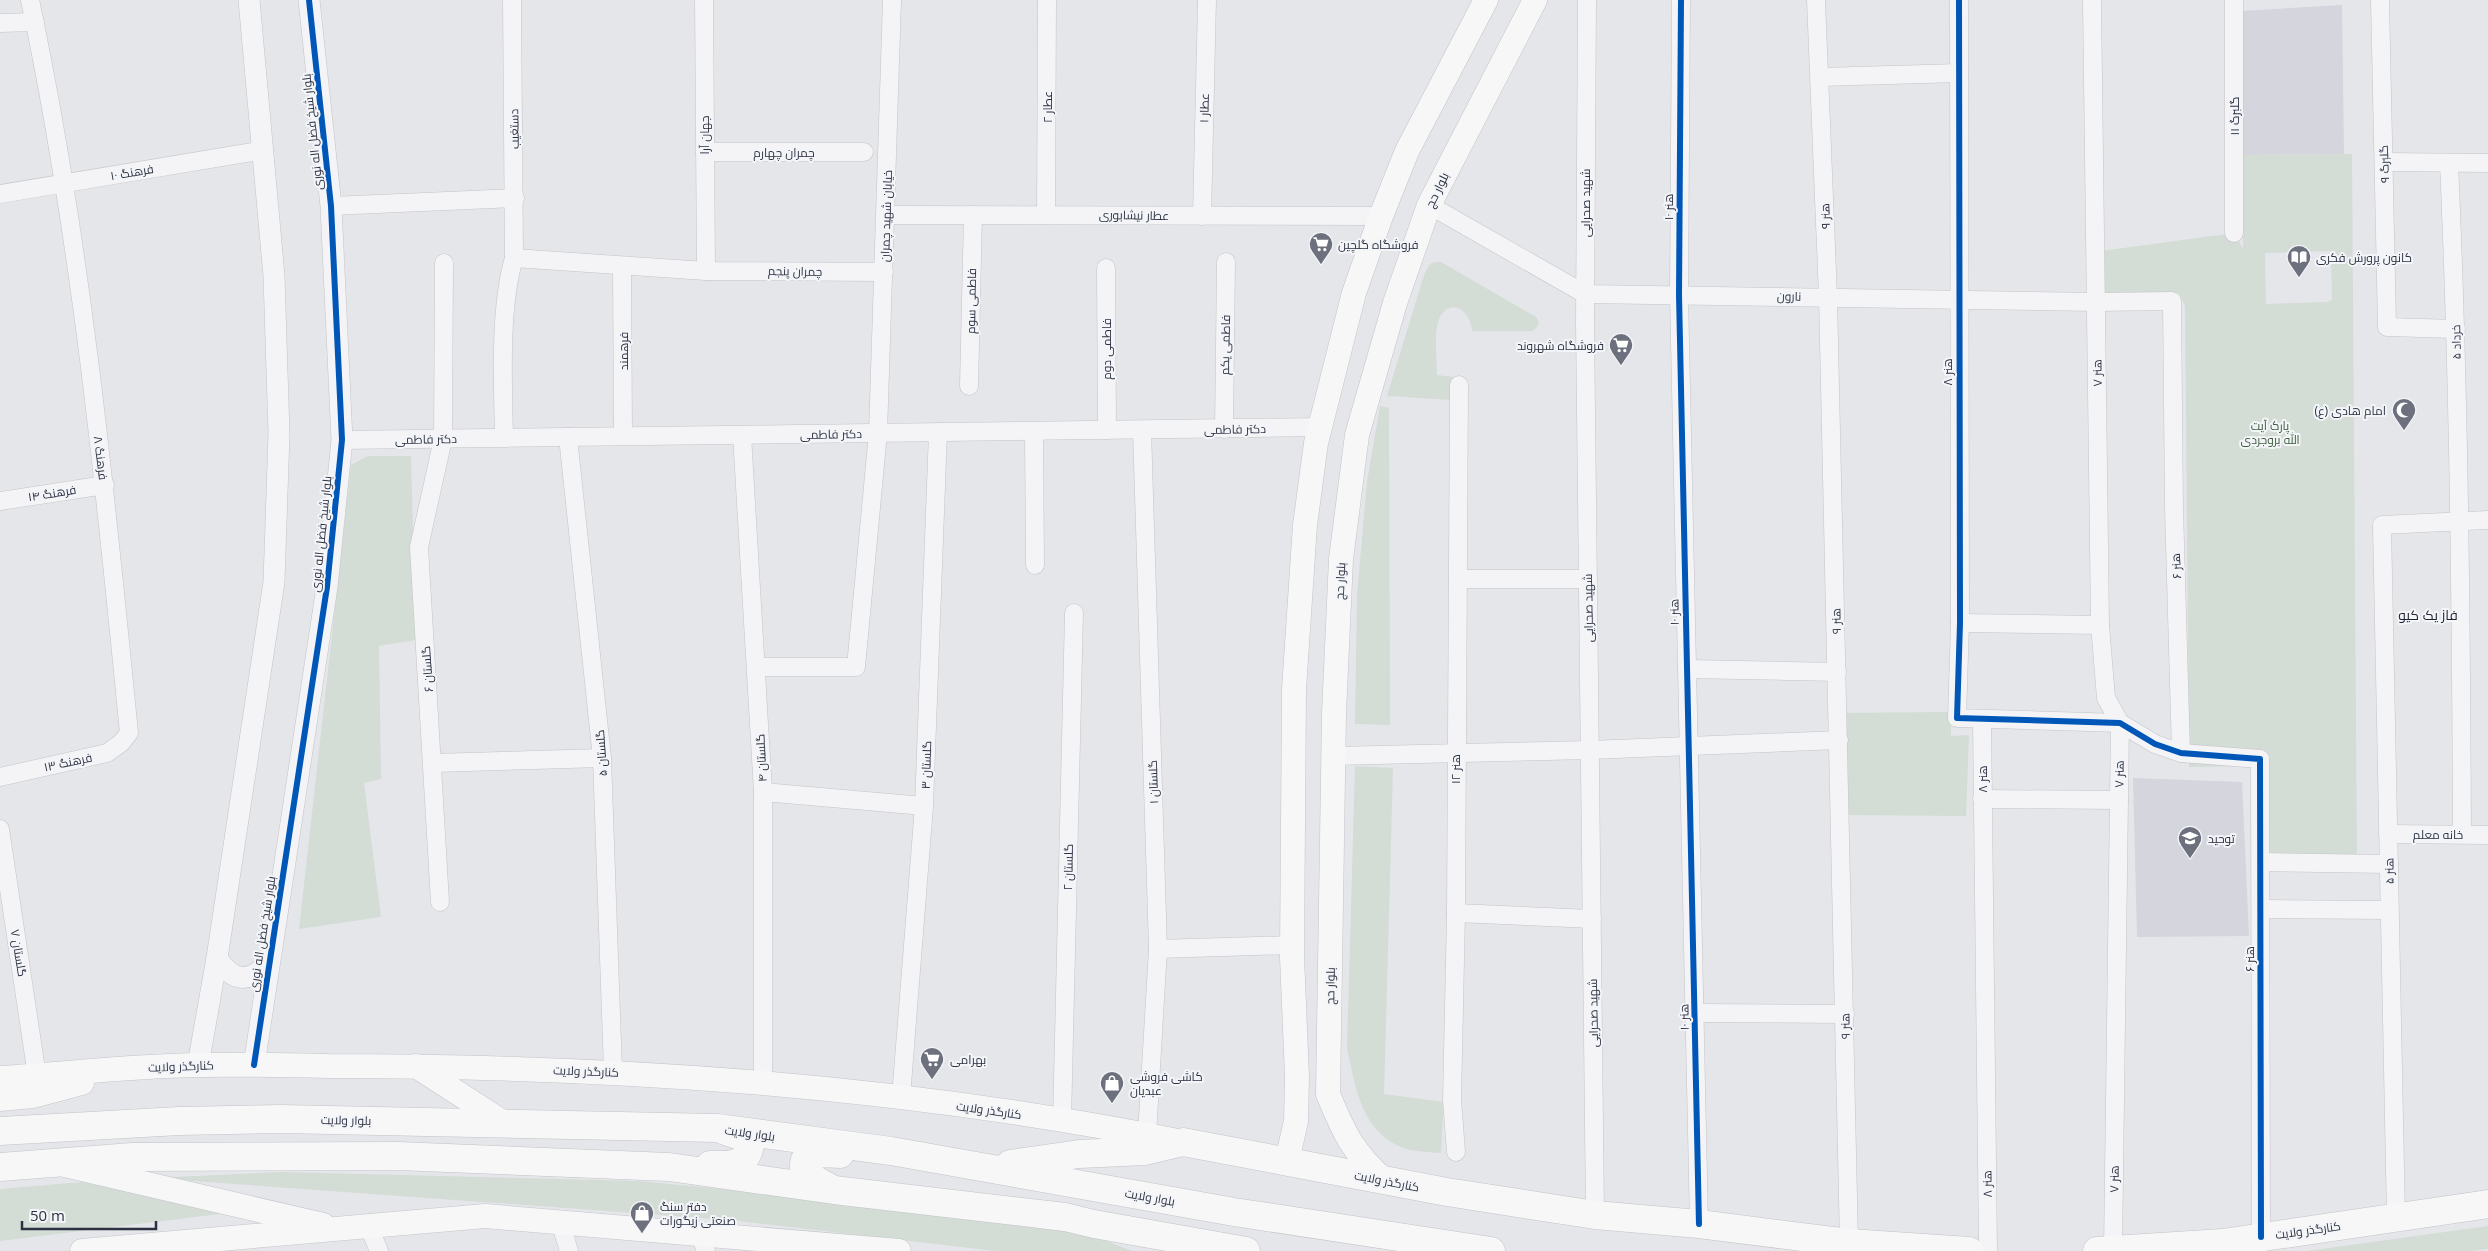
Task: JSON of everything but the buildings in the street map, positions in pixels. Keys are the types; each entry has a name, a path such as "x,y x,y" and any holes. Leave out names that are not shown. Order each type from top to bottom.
{"main road":[{"path":"1287,1161 1296,1121 1297,1077 1292,945 1294,689 1305,524 1319,427 1354,292 1381,216 1407,151 1486,0"},
{"name":"بلوار حج","path":"1386,1181 1363,1162 1347,1138 1328,1094 1333,756 1341,559 1357,436 1395,303 1429,205 1535,0"},
{"name":"کنارگذر ولایت","path":"0,1078 144,1067 198,1065 415,1066 613,1071 763,1082 901,1097 1062,1121 1147,1135 1386,1181 1595,1215 1699,1224 1808,1238 1840,1247 1969,1251"},
{"path":"415,1066 504,1123"},
{"path":"0,1100 33,1096 144,1067"},
{"path":"1297,1077 1300,1084 1312,1090 1319,1089 1328,1079"},
{"name":"بلوار ولایت","path":"0,1131 281,1119 717,1128 891,1152 1243,1213 1492,1251"},
{"path":"0,1167 132,1157 398,1156 668,1167 728,1165 742,1162 747,1158 750,1143 744,1137 717,1128"},
{"path":"988,1168 1079,1154 1145,1151 1183,1142"},
{"path":"834,1190 805,1174 803,1165 805,1158 816,1153 854,1154 891,1152"},
{"path":"52,1162 341,1230"},
{"path":"668,1167 834,1190 1065,1216 1094,1224 1246,1251"},
{"name":"کنارگذر ولایت","path":"2105,1250 2224,1243 2488,1204"},
{"path":"82,1251 227,1245 341,1230 484,1216 560,1222 703,1242 899,1251"},
{"path":"1094,1224 1141,1251"}],"street":[{"name":"فرهنگ ۸","path":"30,0 66,183 104,484 129,733"},
{"path":"198,1065 217,958 274,582 279,434 274,276 249,0"},
{"name":"بلوار شیخ فضل اله نوری","path":"254,1066 327,587 342,440 331,206 310,0"},
{"name":"دستغیب","path":"504,438 503,391 507,281 514,258 512,0"},
{"name":"جهان آرا","path":"704,0 706,271"},
{"name":"خیابان شهید چمران","path":"756,667 856,667 878,433 892,0"},
{"name":"عطار ۲","path":"1046,214 1047,0"},
{"name":"عطار ۱","path":"1202,216 1207,0"},
{"name":"شهید صحرایی","path":"1587,0 1585,294 1595,1215"},
{"name":"هنر ۱۰","path":"1681,0 1679,295 1699,1224"},
{"name":"هنر ۹","path":"1816,0 1821,77 1828,297 1845,1014 1840,1247"},
{"name":"هنر ۸","path":"1959,0 1960,623 1957,718 1982,719 1988,1251"},
{"name":"گلبرگ ۱۱","path":"2234,0 2234,233"},
{"name":"گلبرگ ۹","path":"2380,0 2388,327 2456,328"},
{"name":"هنر ۷","path":"2092,2 2100,625 2106,698 2120,723 2105,1250"},
{"path":"0,23 35,22"},
{"path":"1821,77 1958,73"},
{"name":"فرهنگ ۱۰","path":"0,194 264,150"},
{"name":"چمران چهارم","path":"705,152 864,152"},
{"path":"2384,162 2488,163"},
{"name":"خرداد ۵","path":"2449,163 2456,328 2460,521 2462,834"},
{"path":"331,206 515,198"},
{"name":"نارون","path":"1429,205 1585,294 1958,298 2096,302 2172,301"},
{"name":"عطار نیشابوری","path":"886,215 1381,216"},
{"name":"فاطمی سوم","path":"969,386 973,216"},
{"name":"چمران پنجم","path":"514,258 706,271 884,272"},
{"name":"فاطمی یکم","path":"1224,429 1226,262"},
{"name":"گلستان ۶","path":"440,902 420,547 443,439 444,263"},
{"name":"فرهمند","path":"622,266 623,436"},
{"name":"فاطمی دوم","path":"1106,268 1107,430"},
{"name":"هنر ۶","path":"2172,301 2174,509 2181,753 2260,759 2261,1237"},
{"name":"هنر ۱۲","path":"1456,1152 1452,1100 1456,913 1455,753 1459,385"},
{"name":"دکتر فاطمی","path":"342,440 1319,427"},
{"name":"گلستان ۱","path":"1142,430 1158,949 1147,1135"},
{"path":"1034,431 1035,565"},
{"name":"گلستان ۳","path":"901,1097 924,806 938,432"},
{"name":"گلستان ۴","path":"742,435 763,792 763,1082"},
{"name":"گلستان ۵","path":"568,437 602,758 613,1071"},
{"name":"فرهنگ ۱۴","path":"0,501 104,484"},
{"path":"2460,521 2488,520"},
{"name":"هنر ۵","path":"2396,1218 2382,524 2460,521"},
{"path":"1458,579 1588,580"},
{"name":"گلستان ۲","path":"1062,1121 1074,613"},
{"path":"1960,623 2100,625"},
{"path":"1687,669 1837,672"},
{"path":"1982,719 2120,723 2156,744 2181,753"},
{"name":"فرهنگ ۱۳","path":"0,777 107,753 121,743 129,733"},
{"path":"1333,756 1590,750 1839,740"},
{"path":"433,763 602,758"},
{"path":"763,792 924,806"},
{"path":"1982,799 2119,800"},
{"name":"گلستان ۷","path":"0,829 37,1076"},
{"name":"خانه معلم","path":"2388,834 2488,834"},
{"path":"2260,862 2389,864"},
{"path":"2261,909 2389,910"},
{"path":"1456,913 1592,919"},
{"path":"1158,949 1292,945"},
{"path":"217,958 226,972 241,978 258,975 269,963"},
{"path":"1695,1012 1845,1014"},
{"path":"560,1222 569,1251"},
{"path":"369,1227 379,1251"}],"shaded area":[{"path":"2342,5 2344,154 2243,155 2240,11"},
{"name":"توحید","path":"2133,778 2242,782 2249,936 2137,937"}],"green space":[{"name":"پارک آیت الله بروجردی","path":"2352,154 2357,860 2265,861 2264,766 2189,767 2185,306 2179,293 2101,293 2101,251 2234,233 2243,249 2243,155","holes":["2331,251 2332,300 2327,302 2266,304 2265,253"]},
{"path":"1434,262 1441,262 1536,317 1539,322 1532,331 1472,331 1471,324 1465,313 1456,307 1450,308 1445,311 1438,322 1436,346 1437,375 1454,377 1452,400 1387,396 1424,275 1429,265"},
{"path":"1380,406 1389,408 1390,725 1355,724 1357,595 1367,482"},
{"path":"368,456 411,456 416,640 379,646 381,779 364,783 381,917 299,929 351,465"},
{"path":"1951,712 1951,736 1969,735 1966,816 1847,815 1833,713"},
{"path":"1355,766 1393,768 1384,1094 1444,1102 1441,1153 1406,1149 1391,1142 1379,1132 1363,1108 1347,1048"},
{"path":"282,1172 638,1181 889,1205 1083,1232 1132,1251 995,1251 730,1220 152,1178"},
{"path":"82,1182 244,1211 0,1241 0,1189"},
{"path":"2488,1226 2488,1249 2472,1251 2307,1251"}],"cycle path":[{"path":"254,1065 327,587 342,440 331,206 309,0"},
{"path":"1681,0 1679,295 1699,1224"},
{"path":"1959,0 1960,623 1957,718 2120,723 2155,744 2181,753 2260,759 2261,1237"}],"place":[{"name":"فروشگاه گلچین","path":"1321,265"},
{"name":"کانون پرورش فکری","path":"2299,278"},
{"name":"فروشگاه شهروند","path":"1621,366"},
{"name":"امام هادی (ع)","path":"2404,431"},
{"name":"توحید","path":"2190,859"},
{"name":"بهرامی","path":"932,1080"},
{"name":"کاشی فروشی عبدیان","path":"1112,1104"},
{"name":"دفتر سنگ صنعتی زیگورات","path":"642,1234"}],"district":[{"name":"فاز یک کیو","path":"2428,614"}]}
